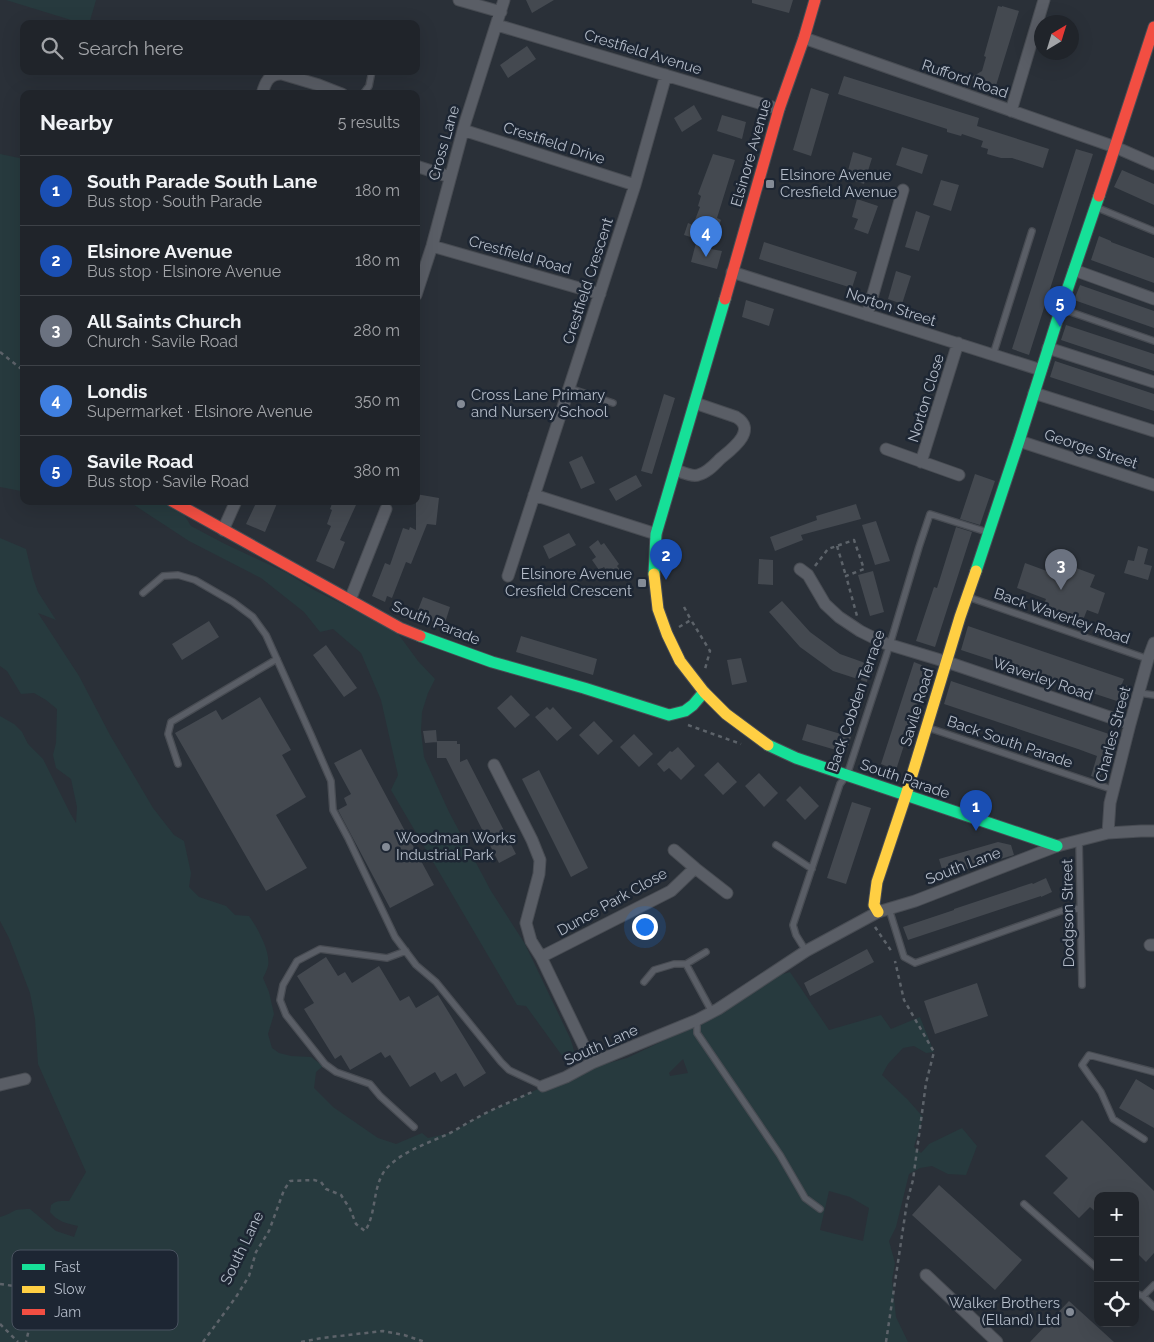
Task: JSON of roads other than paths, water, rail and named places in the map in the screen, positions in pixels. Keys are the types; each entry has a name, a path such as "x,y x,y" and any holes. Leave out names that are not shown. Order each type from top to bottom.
{"street":[{"path":"459,0 501,12"},
{"name":"Cross Lane","path":"420,283 432,246 463,130 504,0"},
{"name":"Elsinore Avenue","path":"702,689 680,661 658,609 654,574 656,534 779,108 804,38 814,0"},
{"path":"1011,111 1044,0"},
{"name":"Crestfield Avenue","path":"497,25 779,108"},
{"name":"Savile Road","path":"879,913 874,905 877,882 1048,348 1154,27"},
{"name":"Rufford Road","path":"804,38 1115,147 1154,164"},
{"path":"263,90 269,75"},
{"path":"285,75 332,90"},
{"name":"Crestfield Crescent","path":"508,576 635,185 666,75"},
{"name":"Crestfield Drive","path":"463,130 635,185"},
{"path":"420,167 450,177"},
{"path":"867,315 903,190"},
{"name":"Crestfield Road","path":"432,246 600,294"},
{"path":"1074,270 1154,299"},
{"name":"Norton Street","path":"732,272 1042,370"},
{"name":"Norton Close","path":"922,462 958,343"},
{"path":"1048,348 1154,382"},
{"path":"1034,392 1154,431"},
{"path":"676,470 696,476 706,472 740,442 744,432 742,420 695,403"},
{"name":"George Street","path":"1019,441 1154,485"},
{"name":"Norton Close","path":"886,450 959,475"},
{"path":"534,495 656,534"},
{"name":"South Parade","path":"179,505 400,628 492,662 669,715 680,714 691,707 702,689 726,714 748,731 772,747 796,758 1057,846"},
{"path":"223,530 234,505"},
{"path":"350,600 386,509"},
{"name":"Waverley Road","path":"804,572 825,604 839,617 862,632 890,644 1130,724"},
{"name":"Charles Street","path":"1108,833 1110,803 1130,724 1154,643"},
{"path":"494,765 532,840 540,860 539,874 526,923 531,940 592,1063"},
{"name":"South Lane","path":"543,1086 566,1077 592,1063 697,1020 806,951 879,913 1057,846 1108,833 1154,831"},
{"name":"Dunce Park Close","path":"674,850 727,893"},
{"name":"Dunce Park Close","path":"540,957 671,891 695,868"},
{"path":"0,1085 25,1079"},
{"path":"926,1275 997,1342"}],"lane":[{"path":"365,90 371,75"},
{"path":"1096,207 1154,231"},
{"path":"993,355 1032,231"},
{"path":"1061,308 1154,341"},
{"path":"569,388 613,403"},
{"name":"Back Cobden Terrace","path":"806,951 796,935 793,925 840,784 847,775 930,514 989,532"},
{"path":"143,593 163,576 178,575 194,580 233,602 253,617 266,635 331,782 333,810 395,937 416,965 436,982 501,1062 509,1070 543,1086"},
{"name":"Back Waverley Road","path":"968,597 1148,659"},
{"path":"178,764 168,734 171,722 277,659"},
{"path":"1139,692 1154,695"},
{"name":"Back South Parade","path":"926,727 1114,790"},
{"name":"Dodgson Street","path":"1079,840 1082,985"},
{"path":"776,845 812,869"},
{"path":"879,913 904,957 915,963 1064,910 1080,908"},
{"path":"406,952 387,958 320,949 297,961 282,986 280,1000 286,1015 325,1064 336,1072 370,1084 380,1096 414,1127"},
{"path":"644,982 654,970 674,964 686,964 706,952"},
{"path":"686,964 712,1012"},
{"path":"697,1020 697,1033 780,1155 805,1198 820,1209"},
{"path":"1144,1139 1113,1119 1101,1092 1082,1066 1089,1055 1154,1072"},
{"path":"1024,1204 1094,1266"},
{"path":"1143,1296 1154,1285"},
{"path":"1139,1294 1154,1307"}],"place":[{"name":"Elsinore Avenue Cresfield Avenue","path":"770,184"},
{"name":"Londis","path":"706,257"},
{"name":"Savile Road","path":"1060,327"},
{"name":"Cross Lane Primary and Nursery School","path":"461,404"},
{"name":"Elsinore Avenue","path":"666,580"},
{"name":"Elsinore Avenue Cresfield Crescent","path":"642,583"},
{"name":"All Saints Church","path":"1061,590"},
{"name":"South Parade South Lane","path":"976,831"},
{"name":"Woodman Works Industrial Park","path":"386,847"},
{"name":"Walker Brothers (Elland) Ltd","path":"1070,1312"}]}
